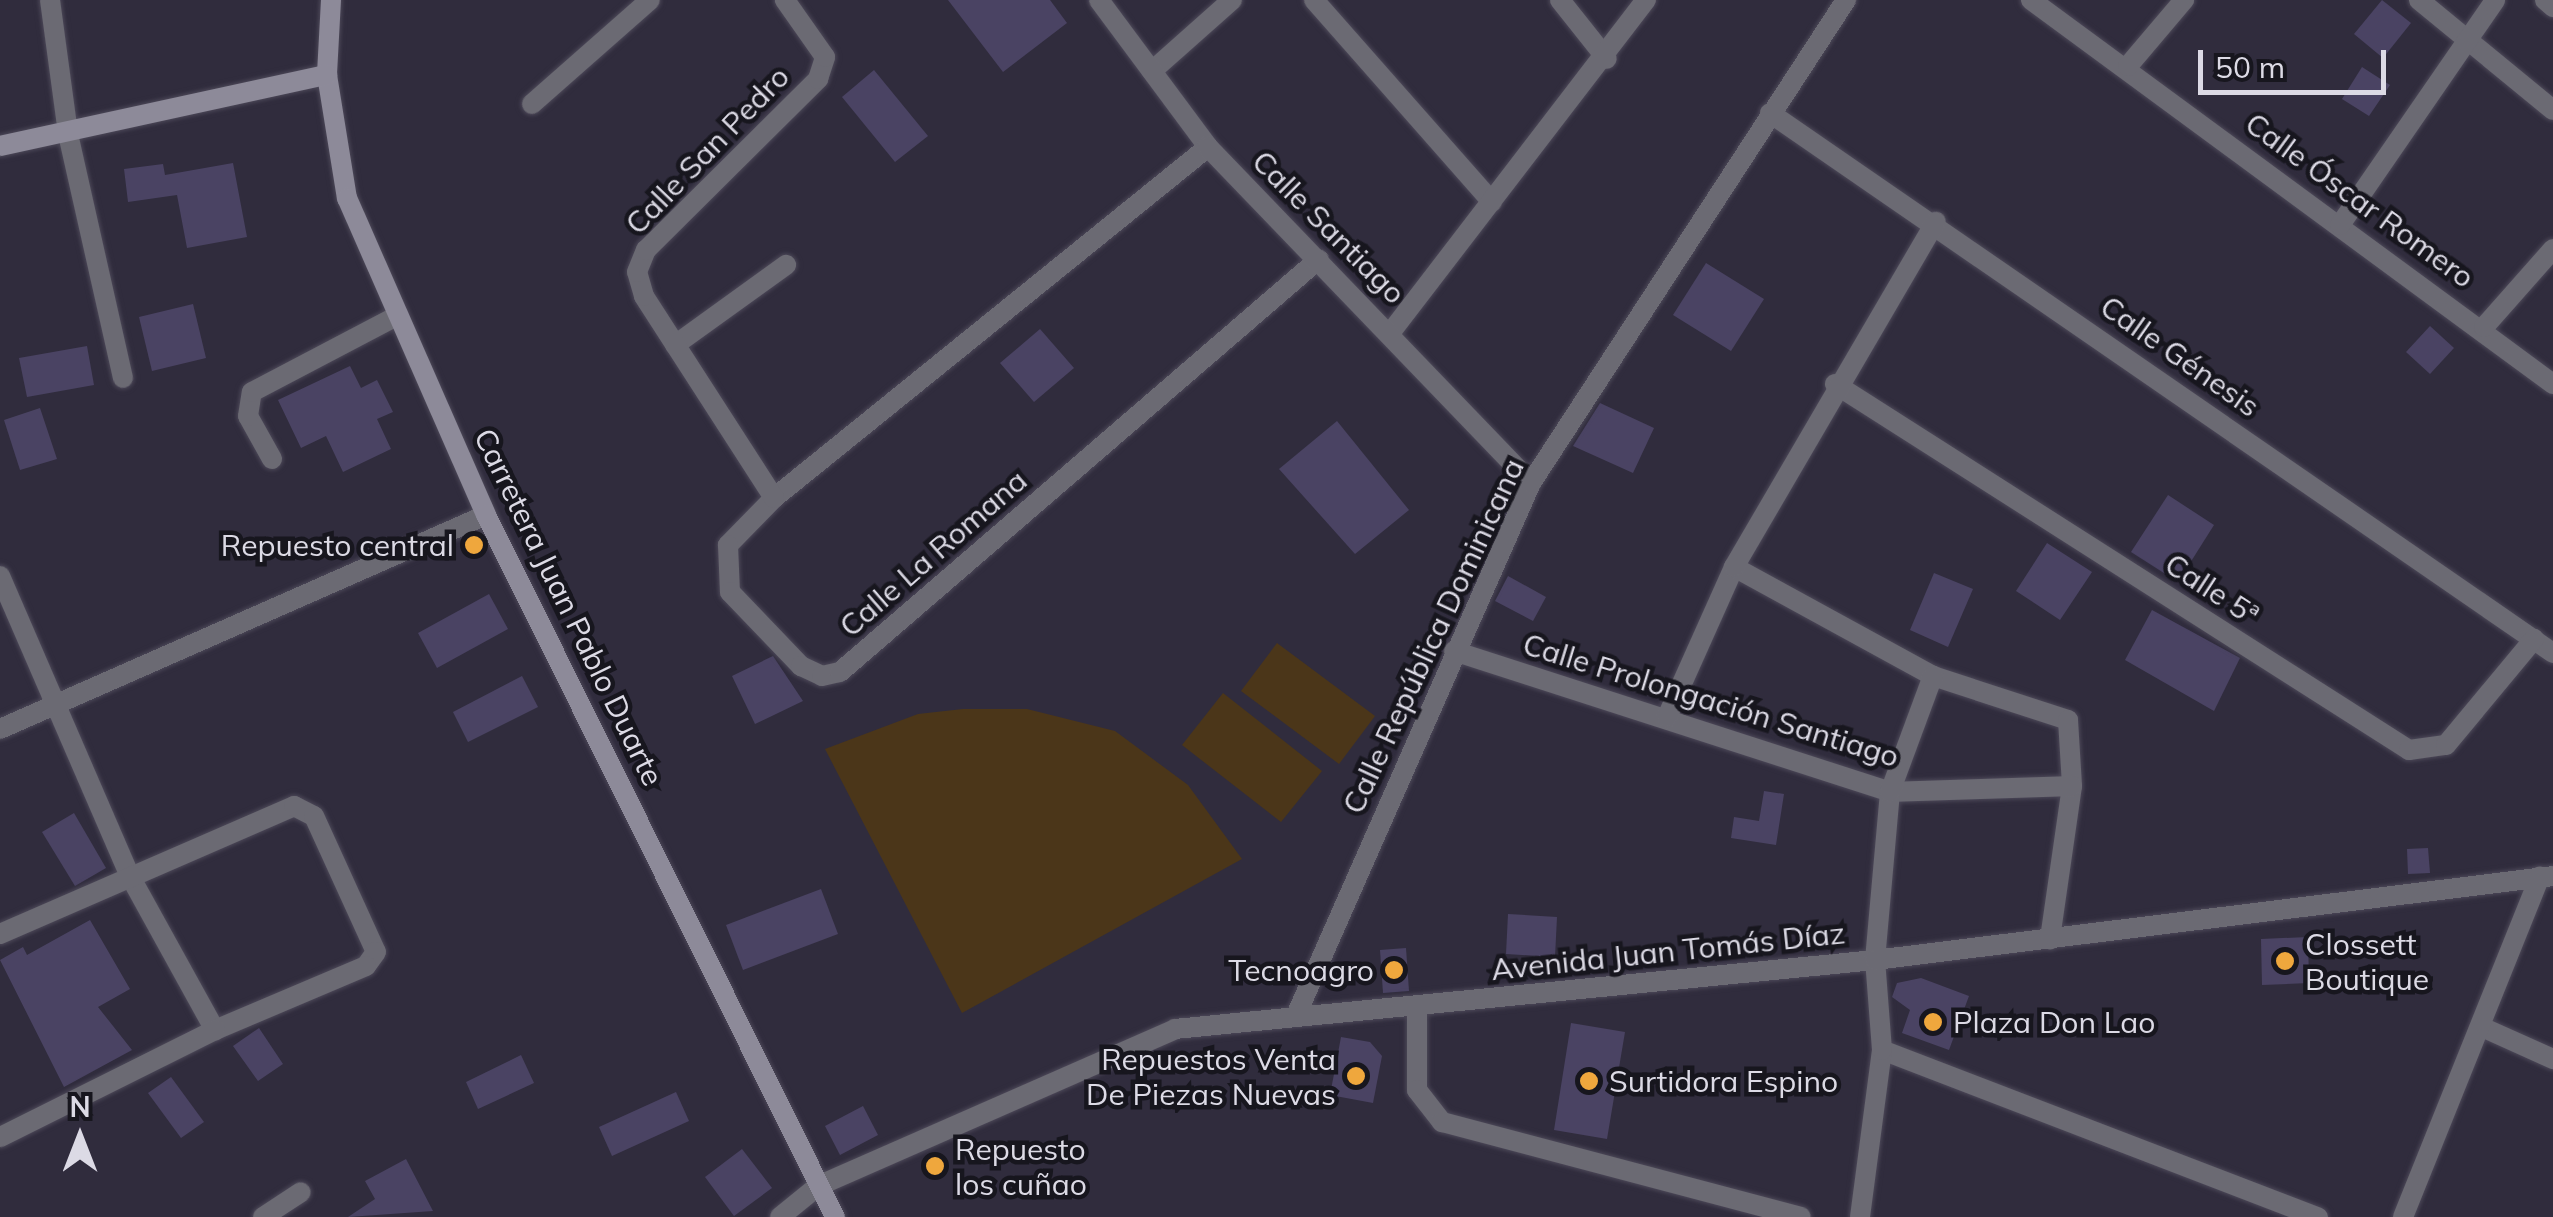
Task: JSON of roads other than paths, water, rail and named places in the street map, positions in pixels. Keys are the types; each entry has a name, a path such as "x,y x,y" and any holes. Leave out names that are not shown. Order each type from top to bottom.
{"main road":[{"name":"Carretera Juan Pablo Duarte","path":"331,0 327,75 347,198 486,515 835,1217"},
{"path":"0,146 327,75"}],"street":[{"path":"50,0 68,134 124,378"},
{"path":"532,104 650,0"},
{"name":"Calle San Pedro","path":"774,498 675,345 637,272 646,250 818,80 825,57 785,0"},
{"name":"Calle Santiago","path":"1099,0 1208,148 1391,332 1531,483"},
{"path":"1152,71 1232,0"},
{"path":"1314,0 1492,202"},
{"path":"1560,0 1607,58"},
{"path":"1391,332 1607,58 1646,0"},
{"name":"Calle República Dominicana","path":"1298,1011 1531,483 1846,0"},
{"name":"Calle Óscar Romero","path":"2031,0 2128,66 2484,327 2553,384"},
{"path":"2128,66 2184,0"},
{"path":"2419,0 2462,40 2553,110"},
{"path":"2340,224 2462,40 2495,0"},
{"path":"2545,0 2553,7"},
{"name":"Calle Génesis","path":"1770,113 1936,222 2553,652"},
{"name":"Calle La Romana","path":"1208,148 774,498 728,544 730,592 800,666 822,676 840,672 1320,259"},
{"path":"1667,717 1734,567 1835,384 1936,222"},
{"path":"2484,327 2553,249"},
{"path":"675,345 786,265"},
{"path":"272,458 248,416 252,392 396,316"},
{"name":"Calle 5ª","path":"1835,384 2408,750 2446,745 2534,639"},
{"path":"0,728 486,515"},
{"path":"1734,567 1933,676 2068,720 2072,786 2050,939"},
{"path":"0,576 52,706 131,878 215,1030"},
{"name":"Calle Prolongación Santiago","path":"1454,651 1890,792 2072,786"},
{"path":"1860,1217 1882,1050 1875,960 1890,792 1933,676"},
{"path":"0,934 294,806 314,816 376,952 366,966 215,1030 0,1137"},
{"path":"2403,1217 2547,877"},
{"name":"Avenida Juan Tomás Díaz","path":"780,1217 818,1186 1175,1029 1298,1011 1417,1008 1875,960 2547,877"},
{"path":"1417,1008 1417,1090 1442,1122 1801,1217"},
{"path":"2484,1028 2553,1059"},
{"path":"1882,1050 2318,1217"},
{"path":"263,1217 301,1192"}],"place":[{"name":"Repuesto central","path":"474,545"},
{"name":"Clossett Boutique","path":"2285,961"},
{"name":"Tecnoagro","path":"1394,970"},
{"name":"Plaza Don Lao","path":"1933,1022"},
{"name":"Repuestos Venta De Piezas Nuevas","path":"1356,1076"},
{"name":"Surtidora Espino","path":"1589,1081"},
{"name":"Repuesto los cuñao","path":"935,1166"}]}
